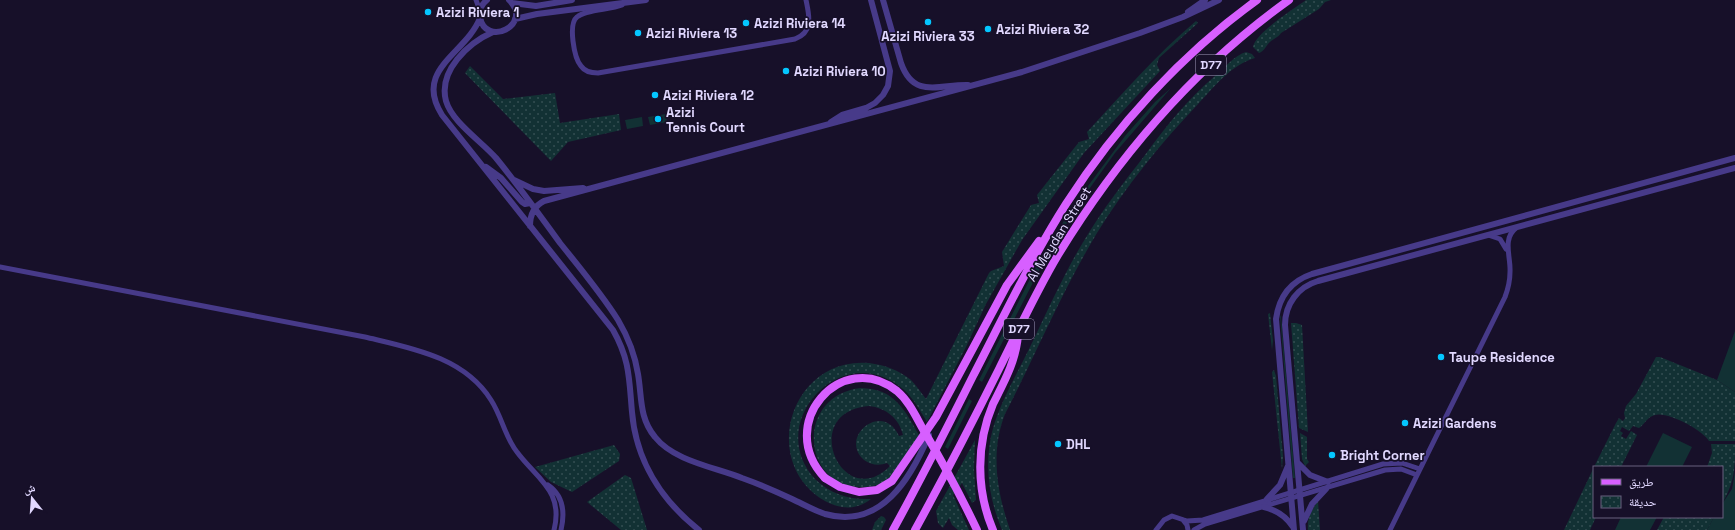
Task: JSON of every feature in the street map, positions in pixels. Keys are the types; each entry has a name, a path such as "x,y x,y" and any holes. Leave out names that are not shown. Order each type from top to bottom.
{"main road":[{"name":"Al Meydan Street","path":"893,530 954,415 1022,279 1050,229 1093,164 1138,109 1204,43 1257,0"},
{"name":"Al Meydan Street","path":"915,530 1046,277 1070,236 1097,196 1141,138 1207,68 1243,36 1289,0"},
{"path":"977,530 939,457 909,406 897,392 881,383 868,380 848,381 829,390 815,404 807,422 806,442 812,462 824,478 840,487 852,491 871,492 883,488 896,476 936,416 1007,285 1032,250 1050,229"},
{"path":"993,530 985,509 982,490 980,471 981,451 984,432 990,414 1014,357 1018,331"},
{"path":"921,530 937,490"}],"street":[{"path":"476,0 483,25 493,32"},
{"path":"487,0 482,4 480,15 470,35 440,67 436,77 434,93 436,105 442,115 530,226 603,315 616,334 628,367 633,422 637,443 645,463 654,482 666,499 681,515 699,530"},
{"path":"511,2 536,6 572,0"},
{"path":"515,19 537,14 646,0"},
{"path":"625,3 609,9 581,14 574,20 572,28 577,59 580,66 586,71 598,73 799,38 806,31 809,25 810,19 806,0"},
{"path":"826,125 842,115 866,108 876,103 888,86 890,71 871,0"},
{"path":"883,0 901,63 905,72 912,80 920,85 930,88 956,85 974,86"},
{"path":"1183,17 1205,0"},
{"path":"530,226 531,215 534,209 544,201 974,86 1084,52 1183,17 1219,0"},
{"path":"511,2 516,11 515,19 509,29 501,32 493,32 474,43 453,65 446,80 445,96 448,107 454,117 487,148 613,312 623,329 637,366 640,402 646,424 659,442 677,455 749,480 825,514 853,516 867,513 880,507 896,493 920,453 936,416"},
{"path":"1294,529 1276,325 1280,303 1289,288 1297,281 1307,276 1735,158"},
{"path":"483,165 493,170 522,202 525,204 530,202"},
{"path":"1303,528 1285,325 1288,307 1296,294 1313,282 1735,168"},
{"path":"512,180 533,189 544,191 590,188"},
{"path":"1390,530 1505,297 1510,278 1508,238 1517,227"},
{"path":"1488,235 1497,237 1502,241 1510,259"},
{"path":"1430,242 1432,250"},
{"path":"0,267 365,337 441,358 465,372 485,391 495,407 516,450 546,483 555,490 561,501 564,513 561,530"},
{"path":"1280,303 1288,307"},
{"path":"1298,462 1310,475 1328,482"},
{"path":"1194,530 1205,524 1264,507 1364,469 1389,463 1402,463 1420,469"},
{"path":"1268,499 1280,485 1289,465"},
{"path":"1301,493 1326,489 1390,469 1406,470 1417,475"},
{"path":"546,483 552,494 556,508 554,530"},
{"path":"1303,528 1306,515 1312,504 1326,489"},
{"path":"1183,520 1203,520 1268,499 1291,496"},
{"path":"1264,507 1282,515 1294,529"},
{"path":"1158,529 1162,522 1169,517 1177,517 1183,520 1187,525 1188,530"}],"green space":[{"path":"1306,0 1331,0 1325,2 1319,9 1281,33 1261,52 1259,53 1253,47 1256,41 1268,28"},
{"path":"1196,21 1198,23 1159,58 1157,65 1160,71 1084,153 1022,240 986,304 966,347 927,422 915,402 904,390 876,375 854,374 833,381 816,395 804,413 798,435 802,457 815,479 827,489 848,497 871,499 866,503 849,508 837,506 825,501 804,484 793,462 789,438 793,415 803,393 820,376 842,365 869,363 891,368 906,376 913,382 926,399 989,273 1004,266 1002,252 1031,205 1039,203 1037,195 1079,142 1089,139 1087,132 1126,89 1153,61"},
{"path":"1246,52 1252,54 1255,58 1239,65 1224,76 1145,165 1108,216 1072,277 1005,414 1000,428 997,472 1005,516 1010,530 1002,530 994,506 989,482 988,457 992,432 1004,399 1063,278 1099,217 1169,123 1205,85 1234,59"},
{"path":"470,66 503,99 555,93 560,123 619,114 621,130 568,142 551,161 465,73"},
{"path":"1171,88 1115,153 1077,206 1044,261 982,382 979,380 1036,267 1071,209 1125,136 1155,102"},
{"name":"Azizi Tennis Court","path":"666,114 667,122 650,125 648,117"},
{"path":"642,117 643,126 627,129 625,120"},
{"path":"1270,313 1273,341 1272,350 1268,314"},
{"path":"1280,315 1281,317 1295,478 1293,478"},
{"path":"1291,323 1302,325 1308,432 1299,428"},
{"path":"1735,331 1735,392 1717,380"},
{"path":"1656,357 1660,357 1717,380 1735,392 1735,441 1709,441 1700,432 1684,422 1668,416 1655,415 1650,417 1639,428 1633,426 1629,431 1622,427 1620,431 1623,433 1621,436 1626,439 1631,431 1637,435 1622,466 1594,466 1616,423 1619,418 1623,421 1625,418 1624,413 1626,406 1636,394"},
{"path":"1274,370 1276,376 1283,456 1282,469 1272,372"},
{"path":"861,388 873,389 890,396 903,409 919,435 903,463 893,477 887,481 868,487 844,484 828,474 818,459 814,442 816,423 824,407 839,394","holes":["869,406 875,407 891,415 895,419 903,435 899,436 892,426 883,421 874,422 866,426 859,433 856,441 857,451 864,460 869,463 878,465 887,463 890,466 873,477 857,478 844,470 835,456 832,440 835,425 847,412"]},
{"path":"969,399 972,401 948,449 945,447"},
{"path":"1300,433 1307,437 1307,459 1309,462 1305,466 1302,459"},
{"path":"1663,433 1692,447 1682,466 1646,466"},
{"path":"975,440 974,469 976,500 972,503 962,483 953,495 969,530 958,530 952,525 949,518 943,528 938,523 936,511"},
{"path":"1711,444 1735,444 1735,461 1732,482 1723,502 1723,466 1707,466 1712,453"},
{"path":"614,445 620,454 619,461 572,492 551,482 535,467"},
{"path":"1593,469 1593,518 1596,518 1590,530 1564,530"},
{"path":"1735,472 1735,530 1707,530 1713,518 1723,518 1723,502 1732,489"},
{"path":"625,475 631,478 647,530 621,530 587,502"},
{"path":"1318,501 1320,530 1308,530 1310,515"},
{"path":"881,516 886,520 881,530 872,530 875,522"},
{"path":"1621,518 1656,518 1650,530 1615,530"},
{"path":"1663,518 1713,518 1707,530 1657,530"}],"place":[{"name":"Azizi Riviera 1","path":"428,12"},
{"name":"Azizi Riviera 33","path":"928,22"},
{"name":"Azizi Riviera 14","path":"746,23"},
{"name":"Azizi Riviera 32","path":"988,29"},
{"name":"Azizi Riviera 13","path":"638,33"},
{"name":"Azizi Riviera 10","path":"786,71"},
{"name":"Azizi Riviera 12","path":"655,95"},
{"name":"Azizi Tennis Court","path":"658,119"},
{"name":"Taupe Residence","path":"1441,357"},
{"name":"Azizi Gardens","path":"1405,423"},
{"name":"DHL","path":"1058,444"},
{"name":"Bright Corner","path":"1332,455"}]}
